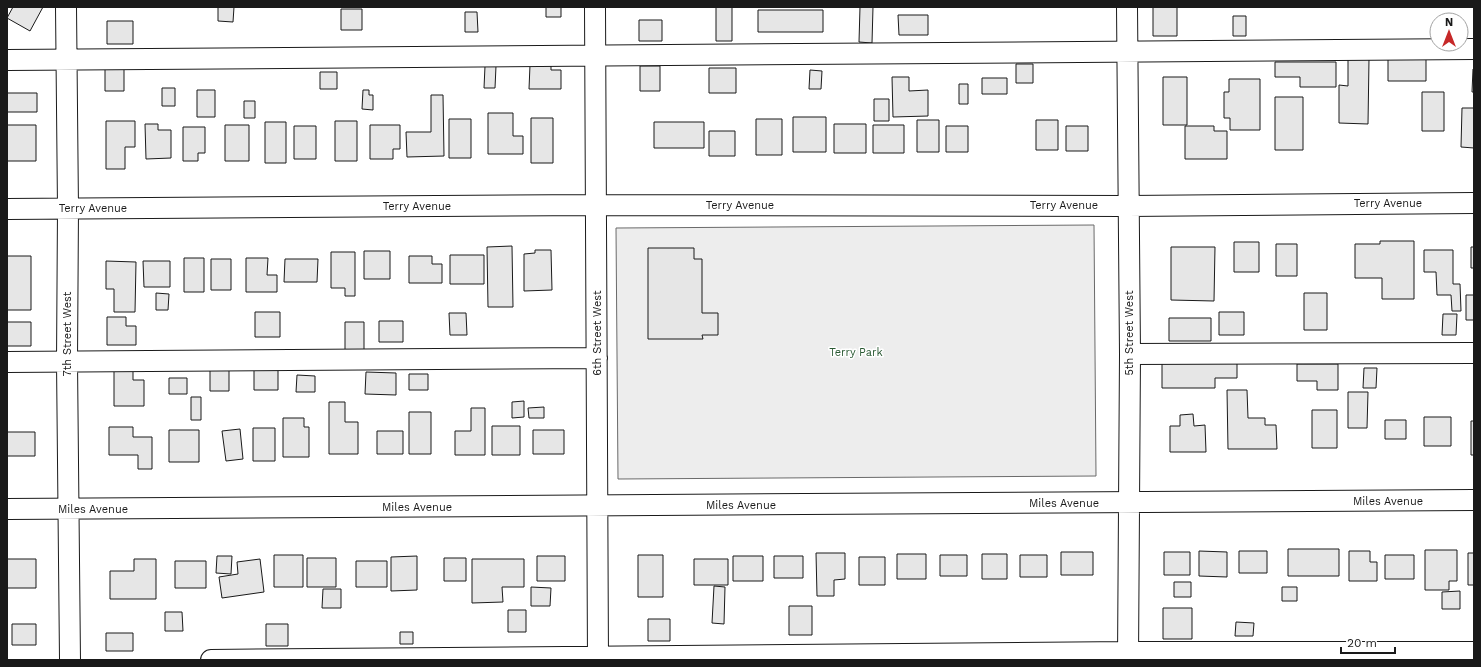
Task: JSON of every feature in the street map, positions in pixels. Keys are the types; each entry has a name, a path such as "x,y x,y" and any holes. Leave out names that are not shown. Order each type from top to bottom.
{"street":[{"name":"7th Street West","path":"66,7 70,660"},
{"name":"6th Street West","path":"595,7 598,658"},
{"name":"5th Street West","path":"1127,7 1130,354 1128,656"},
{"path":"7,60 1474,49"},
{"name":"Terry Avenue","path":"7,209 596,205 1128,206 1474,203"},
{"path":"1130,354 1474,354"},
{"path":"7,362 596,358"},
{"name":"Miles Avenue","path":"7,509 1474,500"},
{"path":"211,660 1128,656 1474,652"}],"shaded area":[{"name":"Terry Park","path":"1094,225 1096,476 618,479 616,228"}],"building":[{"path":"13,7 43,7 30,31 7,18"},
{"path":"218,7 234,7 233,22 218,21"},
{"path":"546,7 561,7 561,17 546,17"},
{"path":"716,7 732,7 732,41 716,41"},
{"path":"860,7 873,7 872,43 859,42"},
{"path":"1153,7 1177,7 1177,36 1153,36"},
{"path":"341,9 362,9 362,30 341,30"},
{"path":"758,10 823,10 823,32 758,32"},
{"path":"465,12 477,12 478,32 465,32"},
{"path":"898,15 928,15 928,35 899,35"},
{"path":"1233,16 1246,16 1246,36 1233,36"},
{"path":"639,20 662,20 662,41 639,41"},
{"path":"107,21 133,21 133,44 107,44"},
{"path":"1348,59 1369,59 1368,124 1339,123 1339,85 1348,86"},
{"path":"1388,59 1426,59 1426,81 1388,81"},
{"path":"1275,62 1336,62 1336,87 1300,87 1300,77 1275,77"},
{"path":"1016,64 1033,64 1033,83 1016,83"},
{"path":"530,65 551,65 551,70 561,70 561,89 529,89"},
{"path":"485,66 496,66 495,88 484,88"},
{"path":"640,66 660,66 660,91 640,91"},
{"path":"709,68 736,68 736,93 709,93"},
{"path":"105,69 124,69 124,91 105,91"},
{"path":"1473,69 1474,92 1472,92"},
{"path":"810,70 822,71 821,89 809,89"},
{"path":"320,72 337,72 337,89 320,89"},
{"path":"892,77 909,77 909,91 928,90 928,116 893,117"},
{"path":"1163,77 1187,77 1187,125 1163,125"},
{"path":"982,78 1007,78 1007,94 982,94"},
{"path":"1229,79 1260,79 1260,130 1230,130 1230,118 1224,118 1224,92 1229,92"},
{"path":"959,84 968,84 968,104 959,104"},
{"path":"162,88 175,88 175,106 162,106"},
{"path":"197,90 215,90 215,117 197,117"},
{"path":"363,90 369,90 369,95 373,95 373,110 362,109"},
{"path":"1422,92 1444,92 1444,131 1422,131"},
{"path":"7,93 37,93 37,112 7,112"},
{"path":"431,95 443,95 444,156 407,157 406,132 431,132"},
{"path":"1275,97 1303,97 1303,150 1275,150"},
{"path":"874,99 889,99 889,121 874,121"},
{"path":"244,101 255,101 255,118 244,118"},
{"path":"1462,108 1474,108 1474,148 1461,147"},
{"path":"488,113 513,113 513,136 523,136 523,154 488,154"},
{"path":"793,117 826,117 826,152 793,152"},
{"path":"531,118 553,118 553,163 531,163"},
{"path":"449,119 471,119 471,158 449,158"},
{"path":"756,119 782,119 782,155 756,155"},
{"path":"917,120 939,120 939,152 917,152"},
{"path":"1036,120 1058,120 1058,150 1036,150"},
{"path":"106,121 135,121 135,147 125,147 125,169 106,169"},
{"path":"335,121 357,121 357,161 335,161"},
{"path":"265,122 286,122 286,163 265,163"},
{"path":"654,122 704,122 704,148 654,148"},
{"path":"145,124 158,124 158,130 171,130 171,158 146,159"},
{"path":"834,124 866,124 866,153 834,153"},
{"path":"7,125 36,125 36,161 7,161"},
{"path":"225,125 249,125 249,161 225,161"},
{"path":"370,125 400,125 400,149 393,149 393,159 370,159"},
{"path":"873,125 904,125 904,153 873,153"},
{"path":"294,126 316,126 316,159 294,159"},
{"path":"946,126 968,126 968,152 946,152"},
{"path":"1066,126 1088,126 1088,151 1066,151"},
{"path":"1185,126 1214,126 1214,131 1227,131 1227,159 1185,159"},
{"path":"183,127 205,127 205,153 198,153 198,161 183,161"},
{"path":"709,131 735,131 735,156 709,156"},
{"path":"1380,241 1414,241 1414,299 1382,299 1382,278 1355,278 1355,244 1380,244"},
{"path":"1234,242 1259,242 1259,272 1234,272"},
{"path":"1276,244 1297,244 1297,276 1276,276"},
{"path":"512,246 513,307 488,307 487,247"},
{"path":"1171,247 1215,247 1214,301 1171,300"},
{"path":"1471,247 1474,247 1474,268 1471,268"},
{"path":"648,248 694,248 694,259 702,259 702,313 718,313 718,335 702,335 703,339 648,339"},
{"path":"535,250 551,250 552,290 524,291 524,254 535,253"},
{"path":"1424,250 1453,250 1453,284 1460,284 1461,311 1452,311 1451,295 1437,295 1436,272 1424,272"},
{"path":"364,251 390,251 390,279 364,279"},
{"path":"331,252 355,252 355,296 345,296 345,288 331,288"},
{"path":"450,255 484,255 484,284 450,284"},
{"path":"7,256 31,256 31,310 7,310"},
{"path":"409,256 432,256 432,264 442,264 442,283 409,283"},
{"path":"184,258 204,258 204,292 184,292"},
{"path":"246,258 268,258 267,275 277,275 277,292 246,292"},
{"path":"211,259 231,259 231,290 211,290"},
{"path":"285,259 318,259 317,282 284,282"},
{"path":"106,261 136,262 135,312 114,312 114,289 106,289"},
{"path":"143,261 170,261 170,287 144,287"},
{"path":"156,293 169,294 168,310 156,310"},
{"path":"1304,293 1327,293 1327,330 1304,330"},
{"path":"1466,295 1474,295 1474,320 1466,320"},
{"path":"255,312 280,312 280,337 255,337"},
{"path":"1219,312 1244,312 1244,335 1219,335"},
{"path":"449,313 466,313 467,335 450,335"},
{"path":"1443,314 1457,314 1456,335 1442,335"},
{"path":"107,317 126,317 126,326 136,326 136,345 107,345"},
{"path":"1169,318 1211,318 1211,341 1169,341"},
{"path":"379,321 403,321 403,342 379,342"},
{"path":"7,322 31,322 31,346 7,346"},
{"path":"345,322 364,322 364,350 345,350"},
{"path":"1162,362 1237,362 1237,378 1215,378 1215,388 1162,388"},
{"path":"1297,364 1338,364 1338,390 1317,390 1317,381 1297,381"},
{"path":"210,366 229,366 229,391 210,391"},
{"path":"114,368 133,368 133,380 144,380 144,406 114,406"},
{"path":"1364,368 1377,368 1376,388 1363,388"},
{"path":"254,369 278,369 278,390 254,390"},
{"path":"366,372 396,373 396,395 365,394"},
{"path":"409,374 428,374 428,390 409,390"},
{"path":"297,375 315,376 315,392 296,392"},
{"path":"169,378 187,378 187,394 169,394"},
{"path":"1227,390 1247,390 1248,418 1265,418 1265,425 1276,425 1277,449 1228,449"},
{"path":"1348,392 1368,392 1367,428 1348,428"},
{"path":"191,397 201,397 201,420 191,420"},
{"path":"524,401 524,417 512,418 512,402"},
{"path":"329,402 345,402 345,422 358,422 358,454 329,454"},
{"path":"544,407 544,418 529,418 528,408"},
{"path":"471,408 485,408 485,455 455,455 455,431 471,431"},
{"path":"1312,410 1337,410 1337,448 1312,448"},
{"path":"409,412 431,412 431,454 409,454"},
{"path":"1193,414 1194,426 1205,425 1206,452 1170,452 1170,426 1180,426 1180,415"},
{"path":"1424,417 1451,417 1451,446 1424,446"},
{"path":"283,418 304,418 304,427 309,427 309,457 283,457"},
{"path":"1385,420 1406,420 1406,439 1385,439"},
{"path":"1471,421 1474,421 1474,455 1471,455"},
{"path":"492,426 520,426 520,455 492,455"},
{"path":"109,427 133,427 133,437 152,437 152,469 138,469 138,455 109,455"},
{"path":"253,428 275,428 275,461 253,461"},
{"path":"240,429 243,459 226,461 222,431"},
{"path":"169,430 199,430 199,462 169,462"},
{"path":"533,430 564,430 564,454 533,454"},
{"path":"377,431 403,431 403,454 377,454"},
{"path":"7,432 35,432 35,456 7,456"},
{"path":"1288,549 1339,549 1339,576 1288,576"},
{"path":"1425,550 1457,550 1457,581 1449,581 1449,590 1425,590"},
{"path":"1199,551 1227,552 1227,577 1199,576"},
{"path":"1239,551 1267,551 1267,573 1239,573"},
{"path":"1349,551 1370,551 1370,562 1377,562 1377,581 1349,581"},
{"path":"1061,552 1093,552 1093,575 1061,575"},
{"path":"1164,552 1190,552 1190,575 1164,575"},
{"path":"816,553 845,553 845,579 834,580 834,596 817,596"},
{"path":"1468,553 1474,553 1474,585 1468,585"},
{"path":"897,554 926,554 926,579 897,579"},
{"path":"982,554 1007,554 1007,579 982,579"},
{"path":"274,555 303,555 303,587 274,587"},
{"path":"638,555 663,555 663,597 638,597"},
{"path":"940,555 967,555 967,576 940,576"},
{"path":"1020,555 1047,555 1047,577 1020,577"},
{"path":"1385,555 1414,555 1414,579 1385,579"},
{"path":"217,556 232,556 231,574 216,573"},
{"path":"417,556 417,590 391,591 391,557"},
{"path":"537,556 565,556 565,581 537,581"},
{"path":"733,556 763,556 763,581 733,581"},
{"path":"774,556 803,556 803,578 774,578"},
{"path":"859,557 885,557 885,585 859,585"},
{"path":"307,558 336,558 336,587 307,587"},
{"path":"444,558 466,558 466,581 444,581"},
{"path":"7,559 36,559 36,588 7,588"},
{"path":"134,559 156,559 156,599 110,599 110,571 134,571"},
{"path":"260,559 264,592 222,598 219,577 238,574 237,562"},
{"path":"472,559 524,559 524,587 502,587 503,602 472,603"},
{"path":"694,559 728,559 728,585 694,585"},
{"path":"175,561 206,561 206,588 175,588"},
{"path":"356,561 387,561 387,587 356,587"},
{"path":"1174,582 1191,582 1191,597 1174,597"},
{"path":"714,586 725,587 724,624 712,623"},
{"path":"531,587 551,588 550,606 531,606"},
{"path":"1282,587 1297,587 1297,601 1282,601"},
{"path":"323,589 341,589 341,608 322,608"},
{"path":"1460,591 1460,609 1442,609 1442,592"},
{"path":"789,606 812,606 812,635 789,635"},
{"path":"1163,608 1192,608 1192,639 1163,639"},
{"path":"508,610 526,610 526,632 508,632"},
{"path":"165,612 182,612 183,631 165,631"},
{"path":"648,619 670,619 670,641 648,641"},
{"path":"1236,622 1254,623 1253,636 1235,636"},
{"path":"12,624 36,624 36,645 12,645"},
{"path":"266,624 288,624 288,646 266,646"},
{"path":"400,632 413,632 413,644 400,644"},
{"path":"106,633 133,633 133,651 106,651"}]}
